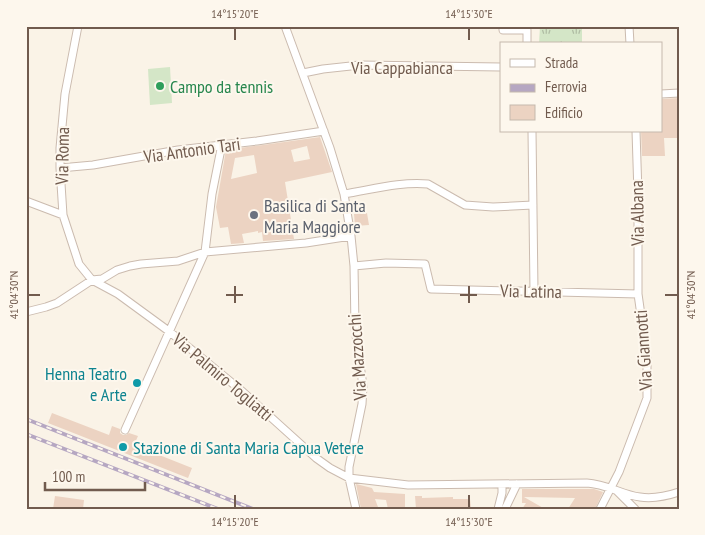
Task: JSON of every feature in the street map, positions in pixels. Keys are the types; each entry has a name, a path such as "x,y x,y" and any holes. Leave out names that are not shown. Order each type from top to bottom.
{"street":[{"name":"Via Roma","path":"78,26 65,94 60,168 63,215 79,264 92,280"},
{"name":"Via Mazzocchi","path":"284,26 303,73 344,194 351,236 354,266 355,328 363,386 362,404 349,467 349,478 356,509"},
{"path":"503,26 503,30 527,30 527,42"},
{"path":"629,26 630,42"},
{"name":"Via Cappabianca","path":"303,73 360,65 500,68"},
{"path":"662,94 679,93"},
{"name":"Via Antonio Tari","path":"60,168 94,165 169,151 324,132"},
{"path":"532,132 534,291"},
{"name":"Via Albana","path":"636,132 638,294"},
{"path":"125,430 205,252 212,194 222,144"},
{"path":"344,194 397,186 428,184 465,205 493,207 533,205"},
{"path":"26,201 63,215"},
{"path":"26,312 46,307 92,280 102,279 117,270 130,266 178,261 205,252 306,243 351,236"},
{"name":"Via Latina","path":"354,266 386,263 425,264 431,289 638,294"},
{"name":"Via Palmiro Togliatti","path":"92,280 118,294 170,332 243,392 316,458 349,478"},
{"name":"Via Giannotti","path":"600,509 614,490 647,398 647,358 638,294"},
{"path":"349,478 408,485 587,483 602,485 640,497 653,498 679,492"},
{"path":"498,509 502,484"},
{"path":"505,509 517,484"},
{"path":"614,490 635,509"}],"green space":[{"path":"540,26 582,26 582,42 539,42"},
{"name":"Campo da tennis","path":"170,67 172,103 150,105 148,69"}],"building":[{"path":"679,98 679,138 664,138 665,156 642,156 641,132 662,132 662,99"},
{"path":"320,137 332,172 285,182 294,239 263,241 262,232 258,233 258,231 242,234 244,243 231,244 228,227 220,228 216,207 226,150","holes":["307,146 310,159 294,162 291,150","254,155 257,173 231,179 235,158"]},
{"path":"367,213 369,225 355,226 354,214"},
{"name":"Stazione di Santa Maria Capua Vetere","path":"52,413 109,435 112,426 120,429 120,433 123,435 129,433 138,436 134,445 192,468 188,478 48,423"},
{"path":"356,484 372,488 374,492 405,494 405,509 388,509 386,500 375,499 378,507 361,509"},
{"path":"522,489 594,489 603,492 595,509 568,509 575,498 524,497 545,509 522,509 526,503 522,503"},
{"path":"55,496 84,500 83,509 53,509"},
{"path":"415,496 422,496 422,498 453,497 453,499 470,499 471,508 416,509"}],"railway":[{"path":"26,419 253,509"},
{"path":"26,434 218,509"}],"place":[{"name":"Campo da tennis","path":"160,86"},
{"name":"Basilica di Santa Maria Maggiore","path":"254,215"},
{"name":"Henna Teatro e Arte","path":"137,383"},
{"name":"Stazione di Santa Maria Capua Vetere","path":"123,447"}]}
